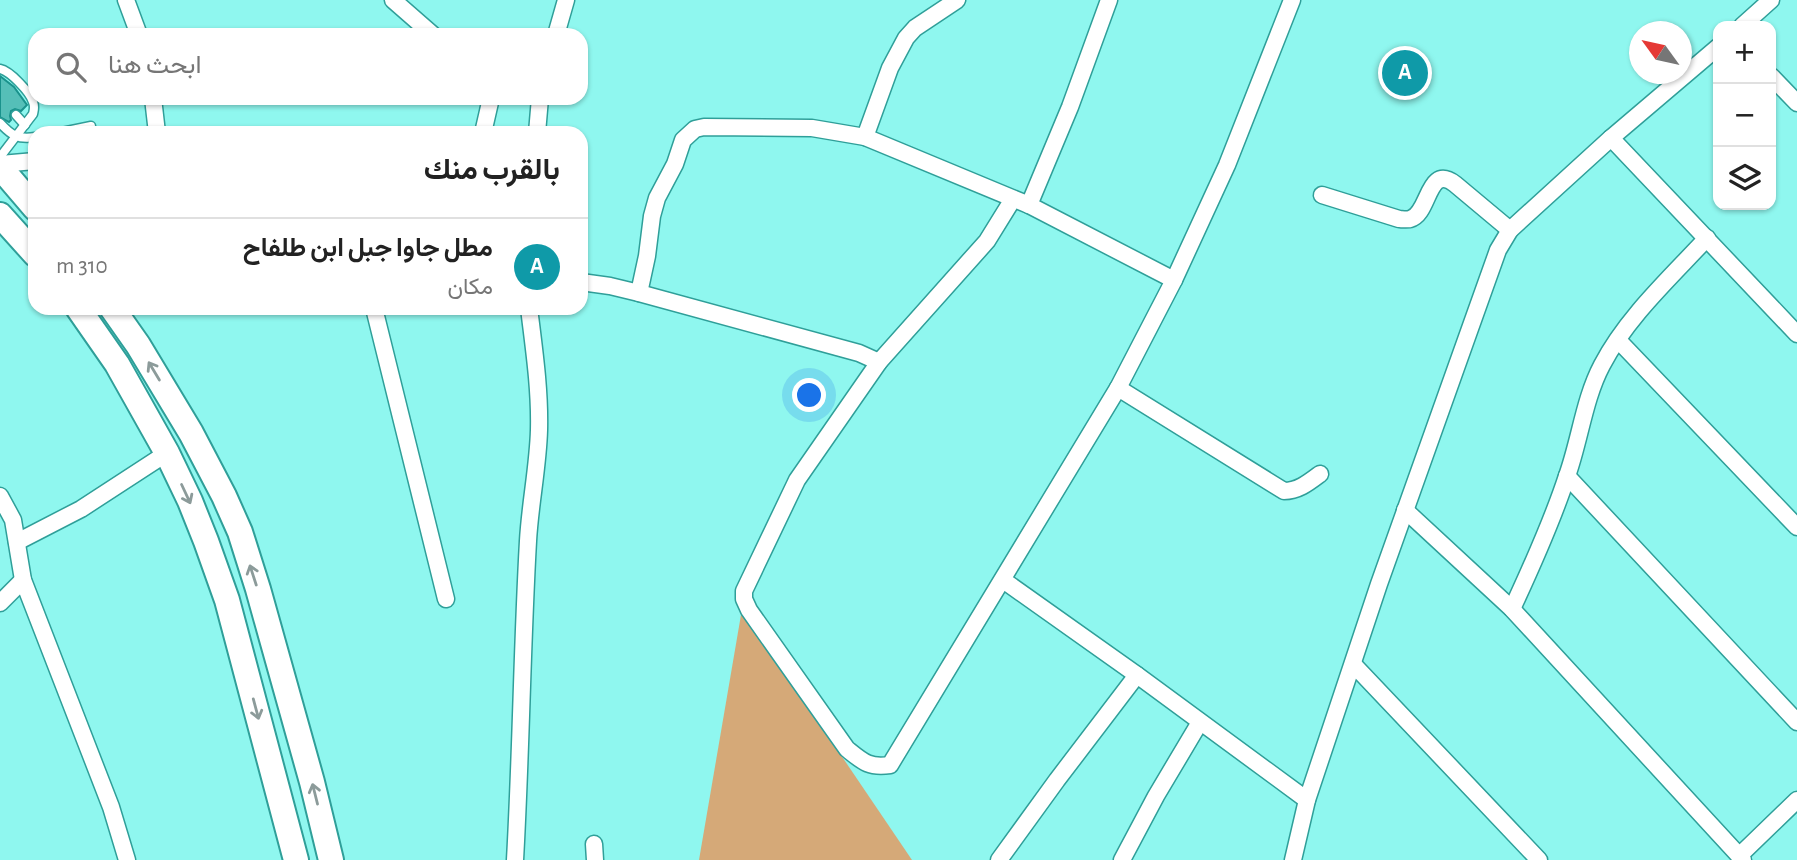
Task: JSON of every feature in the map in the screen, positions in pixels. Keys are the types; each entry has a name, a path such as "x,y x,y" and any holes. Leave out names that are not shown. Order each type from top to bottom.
{"highway":[{"path":"0,166 28,200"},
{"path":"0,215 28,246"},
{"path":"83,315 117,363 167,453 194,511 227,600 296,860"},
{"path":"117,315 191,433 240,532 312,782 331,860"}],"street":[{"path":"126,0 136,28"},
{"path":"393,0 425,28"},
{"path":"558,28 566,0"},
{"path":"865,137 890,68 906,38 915,28 957,0"},
{"path":"1029,205 1070,107 1109,0"},
{"path":"1013,199 988,241 879,362 797,480 744,591 749,610 847,749 875,767 890,765 1118,388 1174,280 1227,165 1293,0"},
{"path":"1748,21 1771,0"},
{"path":"1299,856 1307,800 1378,584 1498,250 1510,230 1611,138 1713,51"},
{"path":"1776,81 1797,103"},
{"path":"154,105 156,126"},
{"path":"485,126 489,105"},
{"path":"538,126 539,105"},
{"path":"639,293 657,198 675,164 683,140 689,132 704,127 812,128 865,137 1029,205 1174,280"},
{"path":"1611,138 1797,334"},
{"path":"0,166 28,162"},
{"path":"1322,195 1409,220 1419,213 1435,183 1444,178 1449,179 1510,230"},
{"path":"1512,609 1567,476 1594,382 1604,362 1641,310 1707,238"},
{"path":"588,283 639,293 859,353 879,362"},
{"path":"376,315 446,599"},
{"path":"514,860 520,781 528,538 539,428 538,377 530,315"},
{"path":"1618,340 1797,527"},
{"path":"1118,388 1284,491 1301,488 1320,474"},
{"path":"17,542 80,509 167,453"},
{"path":"1567,476 1797,722"},
{"path":"0,496 13,520 23,580 111,807 127,860"},
{"path":"1405,510 1512,609 1741,858 1797,800"},
{"path":"0,603 23,580"},
{"path":"1003,580 1307,800"},
{"path":"1353,664 1539,860"},
{"path":"999,860 1056,780 1137,675"},
{"path":"1122,860 1200,722"}],"lane":[{"path":"0,69 7,71 28,94"},
{"path":"0,157 33,114 34,105"},
{"path":"16,115 25,125"},
{"path":"0,123 15,137 28,139"}],"shaded area":[{"path":"742,609 912,860 699,860"}],"building":[{"path":"0,76 14,87 27,105 21,111 11,111 9,122 0,117"}],"place":[{"name":"مطل جاوا جبل ابن طلفاح","path":"1405,73"}]}
